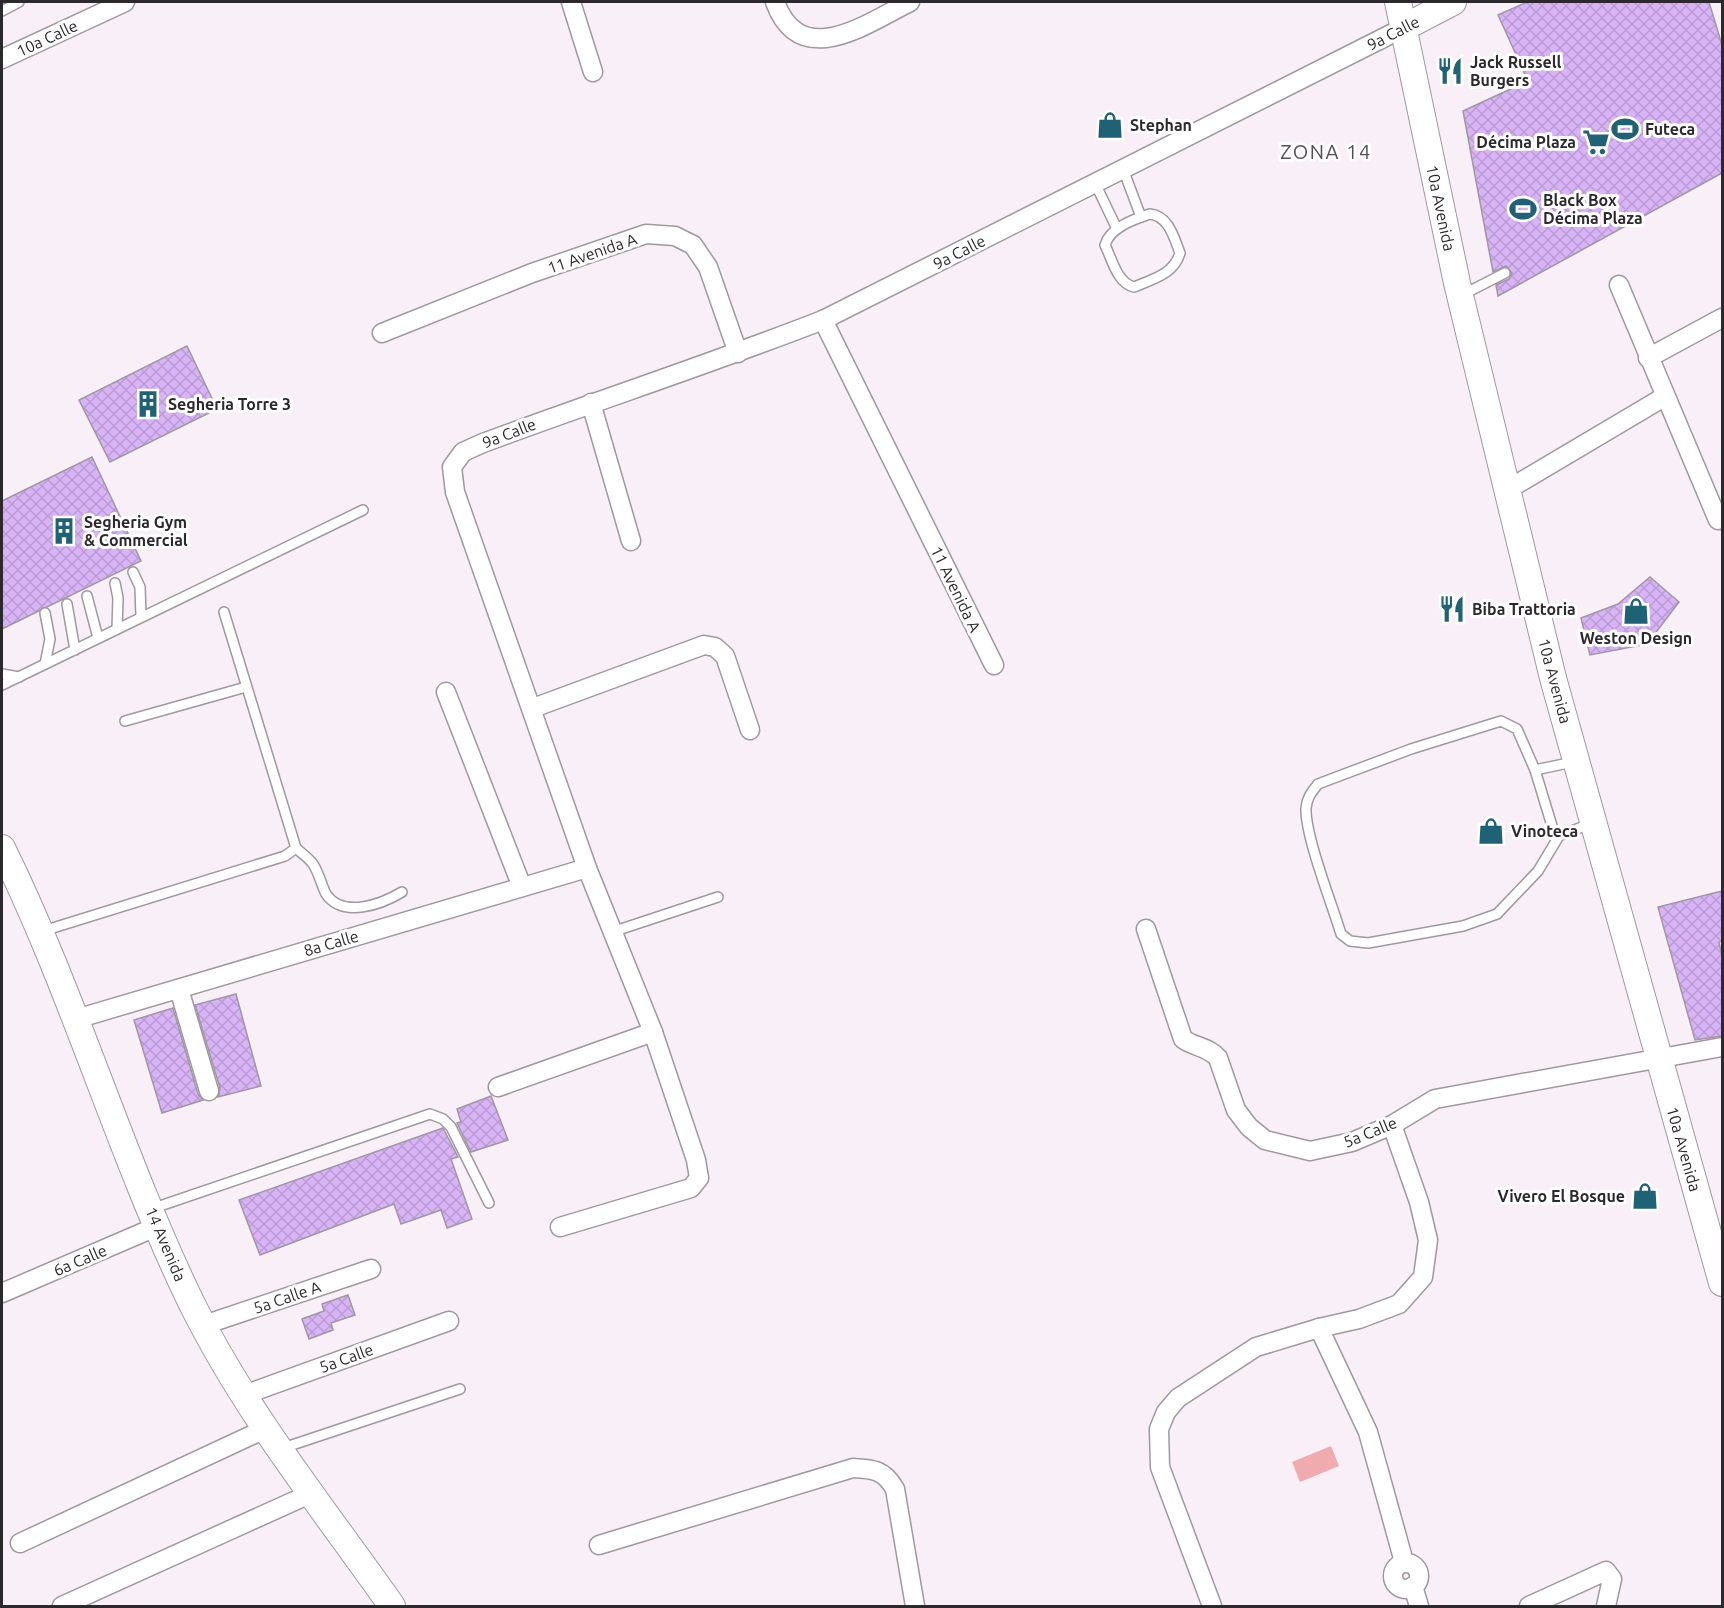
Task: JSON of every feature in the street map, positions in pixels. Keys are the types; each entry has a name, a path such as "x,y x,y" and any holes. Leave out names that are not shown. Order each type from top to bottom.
{"street":[{"name":"10a Calle","path":"2,59 125,2"},
{"path":"571,2 593,72"},
{"path":"775,2 780,14 792,29 805,37 826,39 842,35 910,2"},
{"name":"10a Avenida","path":"1398,2 1405,27 1454,290 1592,823 1722,1283"},
{"name":"9a Calle","path":"533,708 455,492 452,466 464,452 591,403 738,353 823,320 1453,2"},
{"name":"11 Avenida A","path":"382,333 532,273 646,234 675,236 693,245 708,267 738,353"},
{"path":"1619,285 1664,398 1718,520"},
{"path":"1648,358 1722,318"},
{"name":"11 Avenida A","path":"823,320 993,665"},
{"path":"1507,490 1664,398"},
{"path":"591,403 632,541"},
{"path":"560,1227 691,1188 699,1178 696,1160 653,1032 587,868 533,708 704,645 715,647 725,656 750,730"},
{"path":"446,692 522,887"},
{"name":"14 Avenida","path":"2,848 41,932 155,1218 204,1325 272,1439 392,1606"},
{"name":"8a Calle","path":"76,1019 587,868"},
{"name":"5a Calle","path":"1146,930 1178,1030 1183,1039 1191,1045 1212,1051 1218,1058 1236,1110 1249,1127 1264,1140 1310,1151 1352,1142 1392,1125 1435,1099 1722,1047"},
{"path":"179,988 209,1091"},
{"path":"498,1087 653,1032"},
{"path":"1212,1606 1160,1467 1159,1429 1166,1412 1178,1398 1256,1347 1319,1328 1359,1319 1399,1304 1423,1277 1428,1240 1419,1202 1392,1125"},
{"name":"6a Calle","path":"2,1293 155,1218"},
{"name":"5a Calle A","path":"204,1325 371,1269"},
{"name":"5a Calle","path":"244,1395 449,1321"},
{"path":"1319,1328 1368,1432 1404,1562 1410,1563 1418,1571 1418,1582 1413,1587 1419,1606"},
{"path":"20,1543 272,1439"},
{"path":"599,1545 853,1468 878,1470 888,1476 895,1489 915,1606"},
{"path":"62,1606 312,1493"},
{"path":"1529,1606 1606,1571 1612,1579 1606,1606"}],"lane":[{"path":"2,11 19,2"},
{"path":"1123,169 1142,217"},
{"path":"1095,183 1117,229"},
{"path":"1157,215 1166,222 1180,253 1177,264 1168,272 1134,287 1128,286 1120,278 1105,245 1109,236 1117,229 1142,217 1157,215"},
{"path":"1454,290 1506,273"},
{"path":"2,685 363,510"},
{"path":"133,572 140,588 141,617"},
{"path":"116,583 117,629"},
{"path":"87,596 98,638"},
{"path":"67,604 75,650"},
{"path":"224,612 296,848 313,863 327,894 335,904 349,908 383,903 402,892"},
{"path":"45,613 50,639 45,664"},
{"path":"2,674 19,677"},
{"path":"125,721 246,687"},
{"path":"1556,840 1535,770 1517,729 1501,721 1411,749 1318,784 1308,796 1306,809 1309,829 1341,933 1350,941 1368,943 1463,926 1497,914 1538,871 1556,840 1564,833 1592,823"},
{"path":"1535,770 1576,761"},
{"path":"41,932 285,856 296,848"},
{"path":"612,932 718,897"},
{"path":"155,1218 430,1114 442,1119 451,1127 489,1203"},
{"path":"272,1439 460,1389"}],"shaded area":[{"path":"1331,1446 1339,1466 1300,1482 1292,1462"}],"building":[{"name":"Décima Plaza","path":"1527,2 1709,2 1722,45 1722,173 1498,296 1496,285 1509,279 1512,273 1506,266 1493,272 1463,111 1528,81 1498,15"},
{"name":"Segheria Torre 3","path":"187,346 217,409 110,462 79,400"},
{"name":"Segheria Gym & Commercial","path":"92,457 141,561 2,629 2,501"},
{"name":"Weston Design","path":"1650,577 1679,602 1647,644 1590,655 1581,618 1618,604"},
{"path":"1722,891 1722,941 1719,942 1722,956 1722,1036 1695,1040 1658,907"},
{"path":"236,994 261,1086 218,1097 220,1088 195,1005"},
{"path":"173,1008 198,1094 203,1100 162,1113 134,1020"},
{"path":"491,1096 508,1140 471,1152 457,1123 461,1122 457,1109"},
{"path":"443,1128 458,1157 451,1159 472,1219 447,1228 441,1210 401,1224 394,1204 260,1255 239,1200"},
{"path":"348,1295 355,1315 331,1323 333,1330 309,1339 302,1319 324,1311 322,1304"}],"place":[{"name":"Jack Russell Burgers","path":"1450,71"},
{"name":"Stephan","path":"1110,125"},
{"name":"Futeca","path":"1625,129"},
{"name":"Décima Plaza","path":"1596,142"},
{"name":"Black Box Décima Plaza","path":"1523,209"},
{"name":"Segheria Torre 3","path":"148,404"},
{"name":"Segheria Gym & Commercial","path":"64,531"},
{"name":"Biba Trattoria","path":"1452,609"},
{"name":"Weston Design","path":"1636,611"},
{"name":"Vinoteca","path":"1491,831"},
{"name":"Vivero El Bosque","path":"1645,1196"}],"district":[{"name":"ZONA 14","path":"1326,152"}]}
